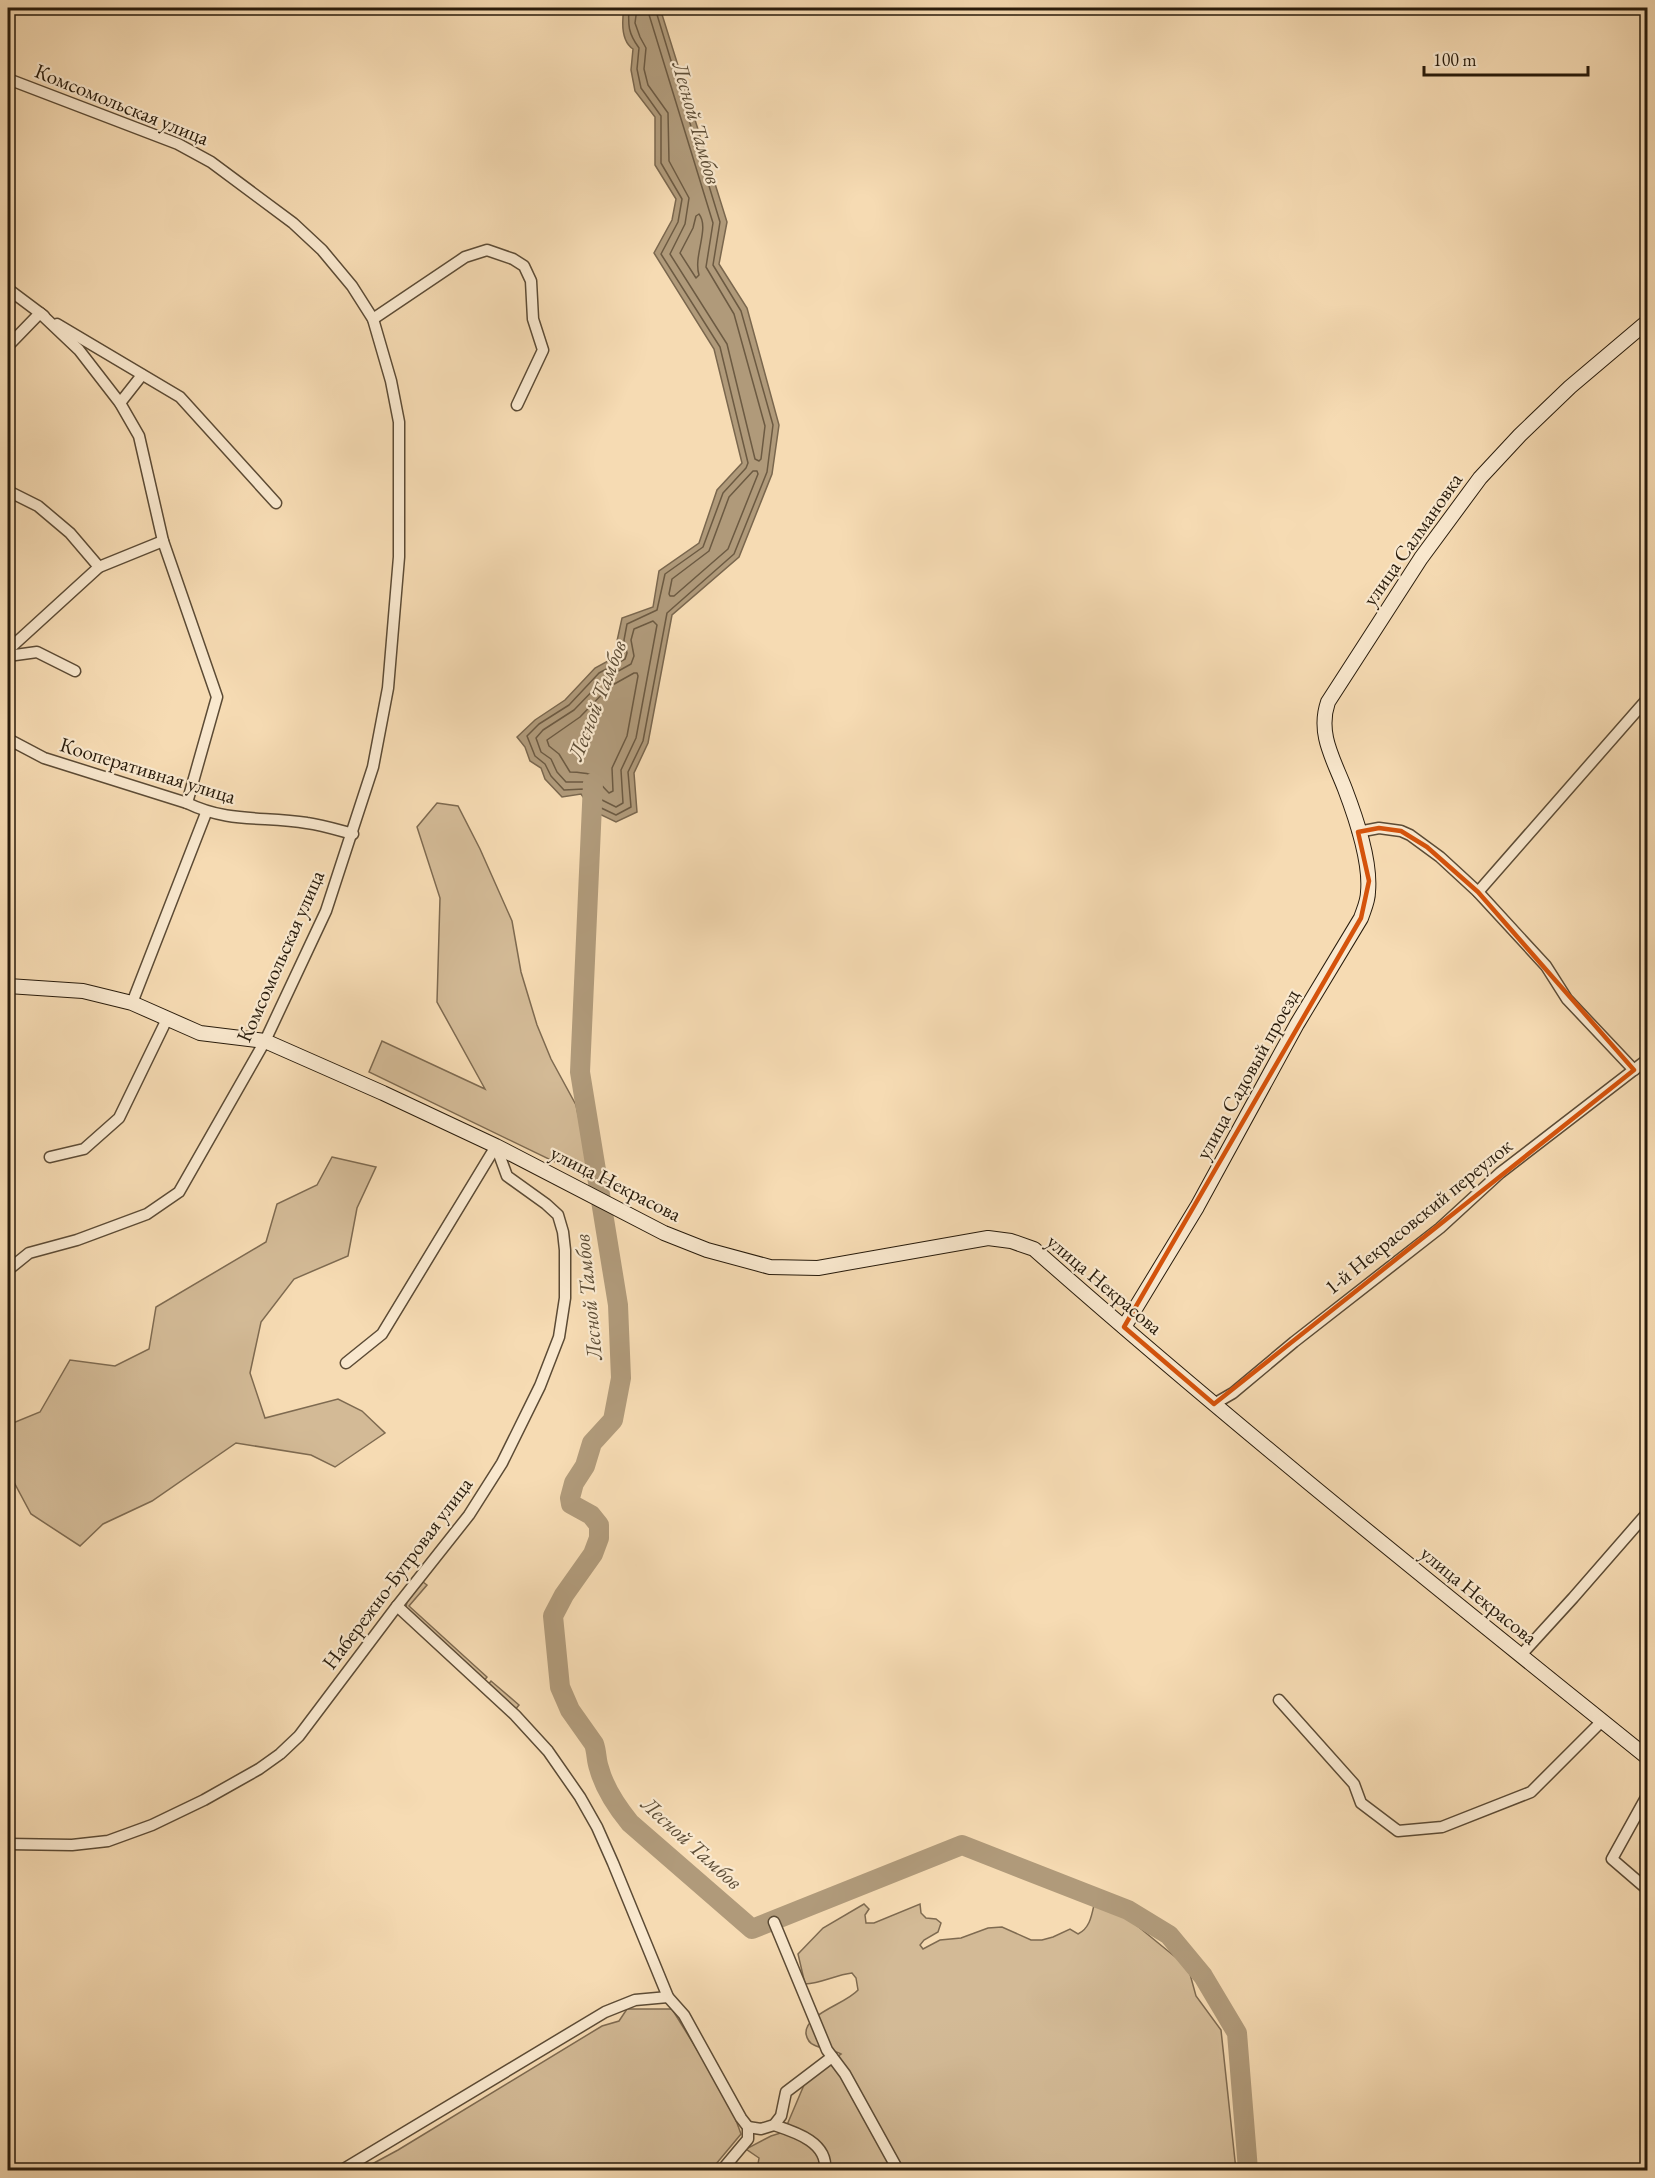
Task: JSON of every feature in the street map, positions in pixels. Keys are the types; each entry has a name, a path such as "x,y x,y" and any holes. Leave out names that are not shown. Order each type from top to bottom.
{"street":[{"name":"Комсомольская улица","path":"8,78 178,144 211,162 293,223 322,250 352,286 373,320 391,381 399,422 399,557 388,688 373,767 326,911 264,1041 179,1192 147,1214 76,1240 29,1253 8,1270"},
{"path":"373,320 465,257 487,250 513,259 524,266 531,281 533,319 543,350 517,405"},
{"path":"8,289 40,313 180,398 276,503"},
{"path":"8,346 40,313"},
{"path":"40,313 79,350 120,403 139,436 163,541 217,698 187,804"},
{"name":"улица Салмановка","path":"1358,832 1346,792 1325,738 1323,720 1332,694 1421,558 1480,478 1570,387 1647,321"},
{"path":"120,403 142,375"},
{"path":"8,491 38,506 70,533 99,567"},
{"path":"8,650 99,567 163,541"},
{"path":"8,656 37,652 75,671"},
{"path":"1478,892 1647,699"},
{"name":"Кооперативная улица","path":"8,739 44,758 187,804 206,813 241,819 263,818 307,823 353,834"},
{"path":"132,1003 206,813"},
{"path":"1358,832 1386,828 1410,835 1440,857 1478,892 1545,966 1567,999 1634,1070"},
{"name":"улица Садовый проезд","path":"1124,1327 1197,1207 1297,1024 1361,918 1367,903 1369,880 1358,832"},
{"name":"улица Некрасова","path":"8,986 35,990 83,991 132,1003 200,1033 264,1041 383,1092 496,1146 664,1233 707,1250 770,1267 818,1268 988,1238 1011,1241 1034,1249 1214,1404 1647,1758"},
{"path":"50,1157 84,1149 119,1118 167,1018"},
{"name":"1-й Некрасовский переулок","path":"1214,1404 1233,1393 1294,1342 1440,1228 1500,1173 1647,1059"},
{"path":"346,1363 382,1334 496,1146"},
{"name":"Набережно-Бугровая улица","path":"8,1844 72,1845 108,1841 152,1825 259,1770 299,1736 469,1515 502,1463 540,1386 559,1336 565,1298 566,1250 558,1215 507,1176 496,1146"},
{"path":"1520,1656 1647,1512"},
{"path":"397,1606 515,1715 548,1751 580,1797 613,1863 668,1996 684,2015 748,2127 748,2139 722,2170"},
{"path":"1279,1700 1354,1784 1361,1803 1398,1831 1442,1827 1531,1792 1602,1721"},
{"path":"1647,1794 1612,1859 1647,1890"},
{"path":"774,1922 827,2050 845,2074 898,2170"},
{"path":"342,2170 605,2012 635,2000 668,1996"},
{"path":"748,2127 762,2129 774,2125 781,2116 786,2092 832,2057"},
{"path":"774,2125 813,2141 826,2163 825,2170"}],"highlighted area":[{"path":"1379,828 1401,831 1427,847 1478,892 1634,1070 1214,1404 1124,1327 1361,918 1369,881 1358,832"}],"shaded area":[{"path":"437,803 458,806 512,921 521,972 537,1025 551,1059 576,1105 588,1178 369,1072 382,1041 485,1089 437,1002 440,898 417,827"},
{"path":"332,1157 376,1167 357,1208 348,1256 294,1279 261,1322 250,1373 265,1418 338,1399 362,1411 385,1433 335,1467 311,1455 236,1443 152,1501 103,1524 80,1546 31,1514 8,1471 8,1425 40,1412 70,1360 115,1366 149,1349 156,1307 266,1242 277,1204 317,1185"},
{"path":"423,1582 427,1585 409,1606 487,1677 483,1682 406,1608 407,1601"},
{"path":"491,1681 519,1705 514,1711 487,1686"},
{"path":"1097,1893 1179,1960 1190,1974 1196,1996 1221,2030 1236,2170 757,2170 759,2158 746,2149 784,2132 807,2078 841,2054 812,2044 808,2041 806,2034 807,2027 818,2015 858,1990 856,1978 852,1973 805,1984 798,1954 823,1928 864,1904 869,1909 865,1915 866,1923 874,1923 920,1904 921,1913 926,1918 936,1919 941,1923 938,1932 920,1945 923,1949 940,1940 961,1938 988,1928 1002,1927 1031,1940 1042,1940 1070,1929 1078,1934 1083,1931 1089,1922"},
{"path":"627,2009 672,2009 733,2112 741,2134 711,2170 361,2170 398,2150 602,2026 619,2021"}],"water":[{"path":"624,8 660,8 727,222 719,264 747,308 779,425 772,474 739,557 672,615 648,743 634,773 637,812 616,822 593,811 581,794 562,797 545,779 541,768 530,761 525,747 517,737 535,720 565,700 595,668 621,654 617,641 622,618 653,607 659,571 699,543 717,490 742,463 714,349 654,253 672,220 676,199 655,165 655,117 635,91 631,70 633,49 626,41 623,30"}],"waterway":[{"name":"Лесной Тамбов","path":"593,783 580,1072 618,1305 621,1378 613,1420 592,1443 585,1466 574,1483 570,1498 571,1504 591,1515 599,1525 599,1538 593,1554 564,1595 553,1616 560,1687 570,1710 594,1744 604,1782 630,1823 752,1929 962,1845 1128,1910 1169,1935 1203,1976 1237,2033 1248,2170"}]}
